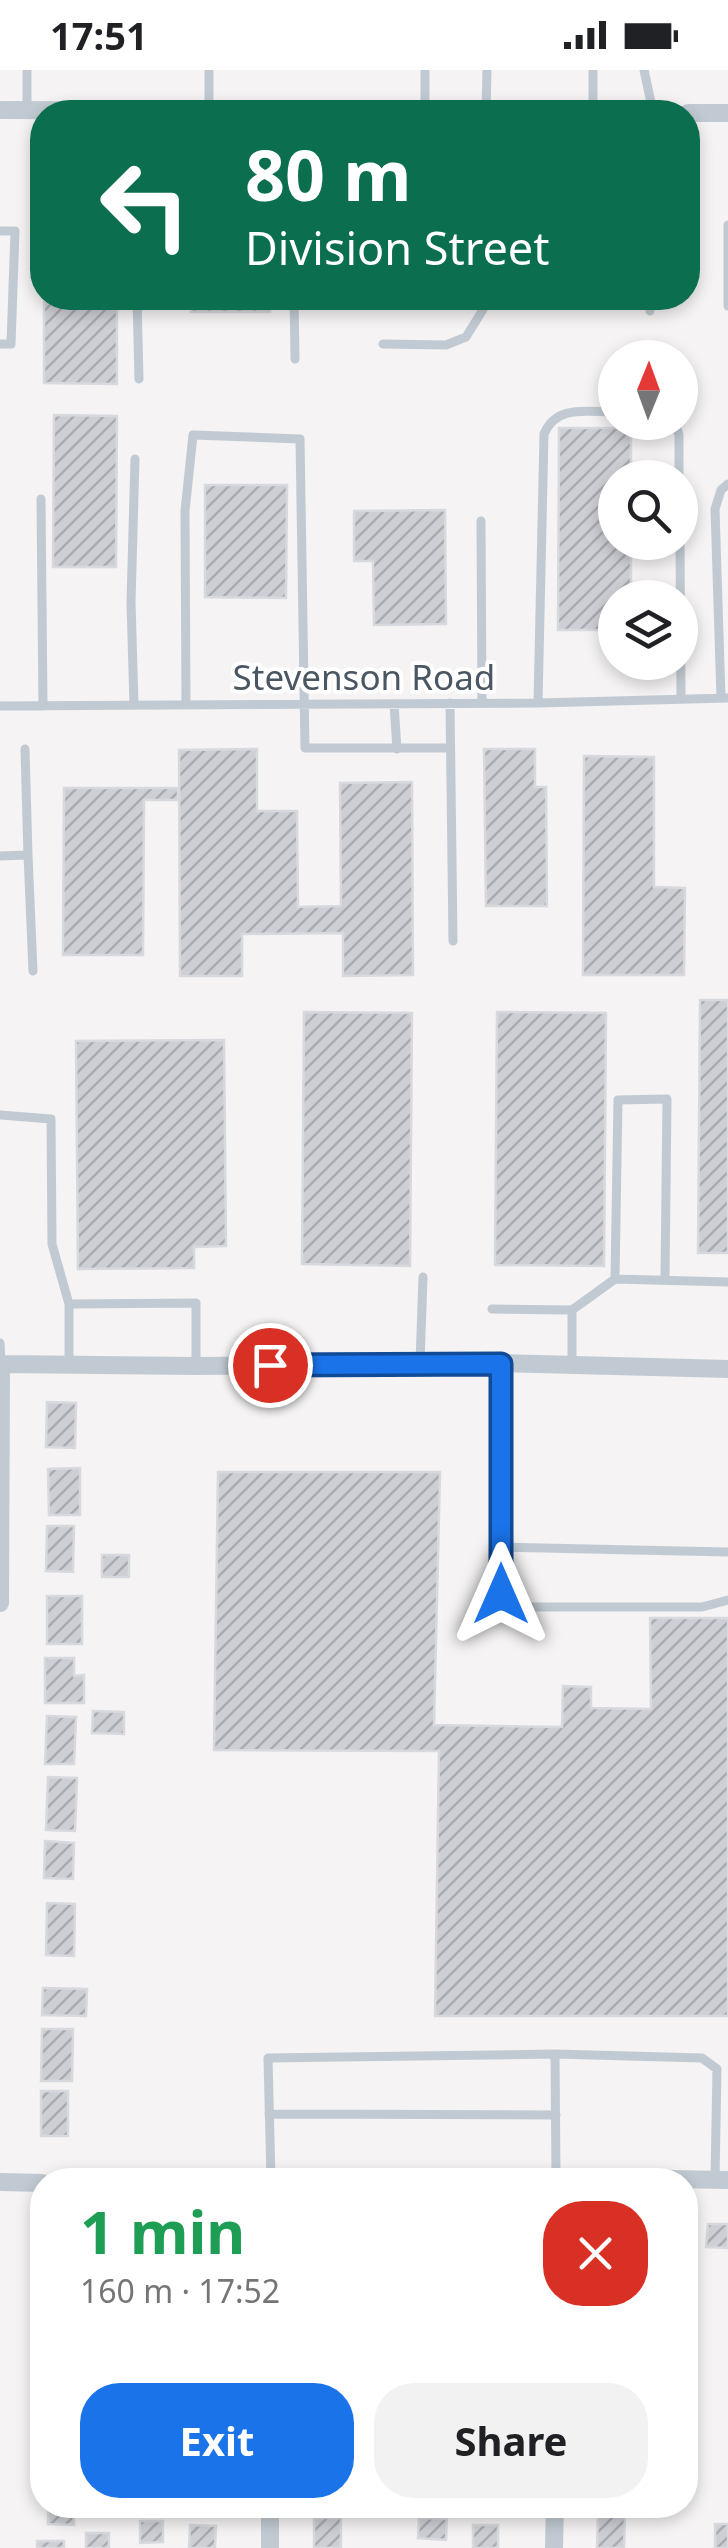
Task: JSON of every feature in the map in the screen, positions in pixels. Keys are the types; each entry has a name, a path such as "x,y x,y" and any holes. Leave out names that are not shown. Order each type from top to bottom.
{"street":[{"path":"0,110 30,110"},
{"path":"700,113 728,113"},
{"path":"0,1603 0,1364 420,1363 728,1368"},
{"path":"0,2182 30,2182"},
{"path":"270,2518 270,2548"},
{"path":"554,2518 554,2548"}],"lane":[{"path":"27,70 27,110"},
{"path":"209,70 209,100"},
{"path":"425,100 426,70"},
{"path":"486,100 487,70"},
{"path":"593,100 594,70"},
{"path":"644,70 650,100"},
{"path":"728,225 728,306"},
{"path":"0,232 15,232 11,344 0,344"},
{"path":"137,310 139,379"},
{"path":"294,310 295,359"},
{"path":"383,344 446,345 466,337 483,310"},
{"path":"538,702 544,434 559,414 598,412"},
{"path":"186,705 185,511 193,435 300,439 305,748 450,748"},
{"path":"134,705 131,602 135,459"},
{"path":"725,698 715,509 721,490 728,484"},
{"path":"42,498 43,706"},
{"path":"481,520 482,703"},
{"path":"680,560 681,699"},
{"name":"Stevenson Road","path":"0,706 725,698"},
{"path":"450,703 453,941"},
{"path":"394,704 397,748"},
{"path":"25,748 33,970"},
{"path":"0,856 28,855"},
{"path":"615,1279 618,1100 667,1099 665,1280"},
{"path":"0,1115 51,1119 52,1244 69,1304 68,1365"},
{"path":"420,1363 422,1277"},
{"path":"492,1309 572,1310 615,1279 728,1282"},
{"path":"69,1304 196,1303 196,1366"},
{"path":"572,1310 572,1365"},
{"path":"0,1343 0,1364"},
{"path":"501,1364 501,1594 514,1608 702,1608 728,1600"},
{"path":"502,1547 728,1552"},
{"path":"554,2054 556,2168"},
{"path":"271,2168 268,2058 554,2054 702,2058 717,2069 722,2179"},
{"path":"270,2114 556,2115"}],"building":[{"path":"44,310 117,310 117,384 44,383"},
{"path":"191,310 270,310 270,312"},
{"path":"54,415 117,416 116,567 53,567"},
{"path":"559,428 598,428 598,440 631,440 631,460 598,460 598,560 631,560 631,580 598,580 598,630 558,630"},
{"path":"205,485 287,485 286,598 205,597"},
{"path":"445,510 446,624 374,625 373,561 354,561 354,511"},
{"path":"257,749 257,811 297,811 298,907 341,906 340,783 412,782 413,975 343,976 343,933 242,934 242,976 180,976 179,750"},
{"path":"484,749 535,749 535,787 546,787 547,906 486,906"},
{"path":"584,756 654,757 654,887 685,888 684,975 583,975"},
{"path":"64,788 178,788 178,800 144,800 143,955 63,955"},
{"path":"700,1000 728,1000 728,1253 698,1253"},
{"path":"304,1012 412,1013 410,1266 302,1264"},
{"path":"497,1012 606,1013 604,1266 495,1265"},
{"path":"224,1040 226,1246 194,1247 194,1268 78,1269 76,1041"},
{"path":"47,1402 76,1403 75,1448 46,1447"},
{"path":"80,1468 80,1515 49,1515 48,1469"},
{"path":"218,1472 440,1472 434,1725 562,1727 563,1686 591,1687 591,1708 651,1709 650,1618 728,1618 728,2016 435,2016 439,1751 214,1750"},
{"path":"47,1526 74,1526 73,1572 46,1571"},
{"path":"102,1555 129,1555 129,1577 102,1577"},
{"path":"47,1596 82,1596 82,1644 47,1644"},
{"path":"45,1658 74,1658 74,1676 84,1675 84,1703 45,1703"},
{"path":"93,1711 124,1712 124,1734 92,1733"},
{"path":"47,1716 76,1717 74,1764 45,1764"},
{"path":"48,1777 77,1778 75,1831 46,1830"},
{"path":"45,1841 74,1843 73,1879 44,1878"},
{"path":"47,1903 75,1904 74,1956 46,1955"},
{"path":"43,1988 87,1989 86,2016 42,2015"},
{"path":"42,2029 73,2029 72,2081 41,2081"},
{"path":"41,2091 68,2091 68,2136 41,2136"},
{"path":"708,2224 728,2224 728,2248 706,2247"},
{"path":"48,2518 74,2518 74,2525 48,2524"},
{"path":"314,2518 341,2518 341,2548 314,2548"},
{"path":"419,2518 447,2519 446,2540 418,2538"},
{"path":"598,2518 625,2518 624,2548 597,2548"},
{"path":"140,2521 163,2521 163,2542 140,2543"},
{"path":"715,2524 728,2524 728,2548 715,2548"},
{"path":"190,2525 216,2526 215,2548 189,2548"},
{"path":"473,2525 498,2525 498,2548 473,2548"},
{"path":"86,2533 109,2533 109,2548 86,2548"},
{"path":"37,2541 64,2541 64,2548 37,2548"}],"route":[{"path":"270,1365 501,1364 501,1594"}]}
